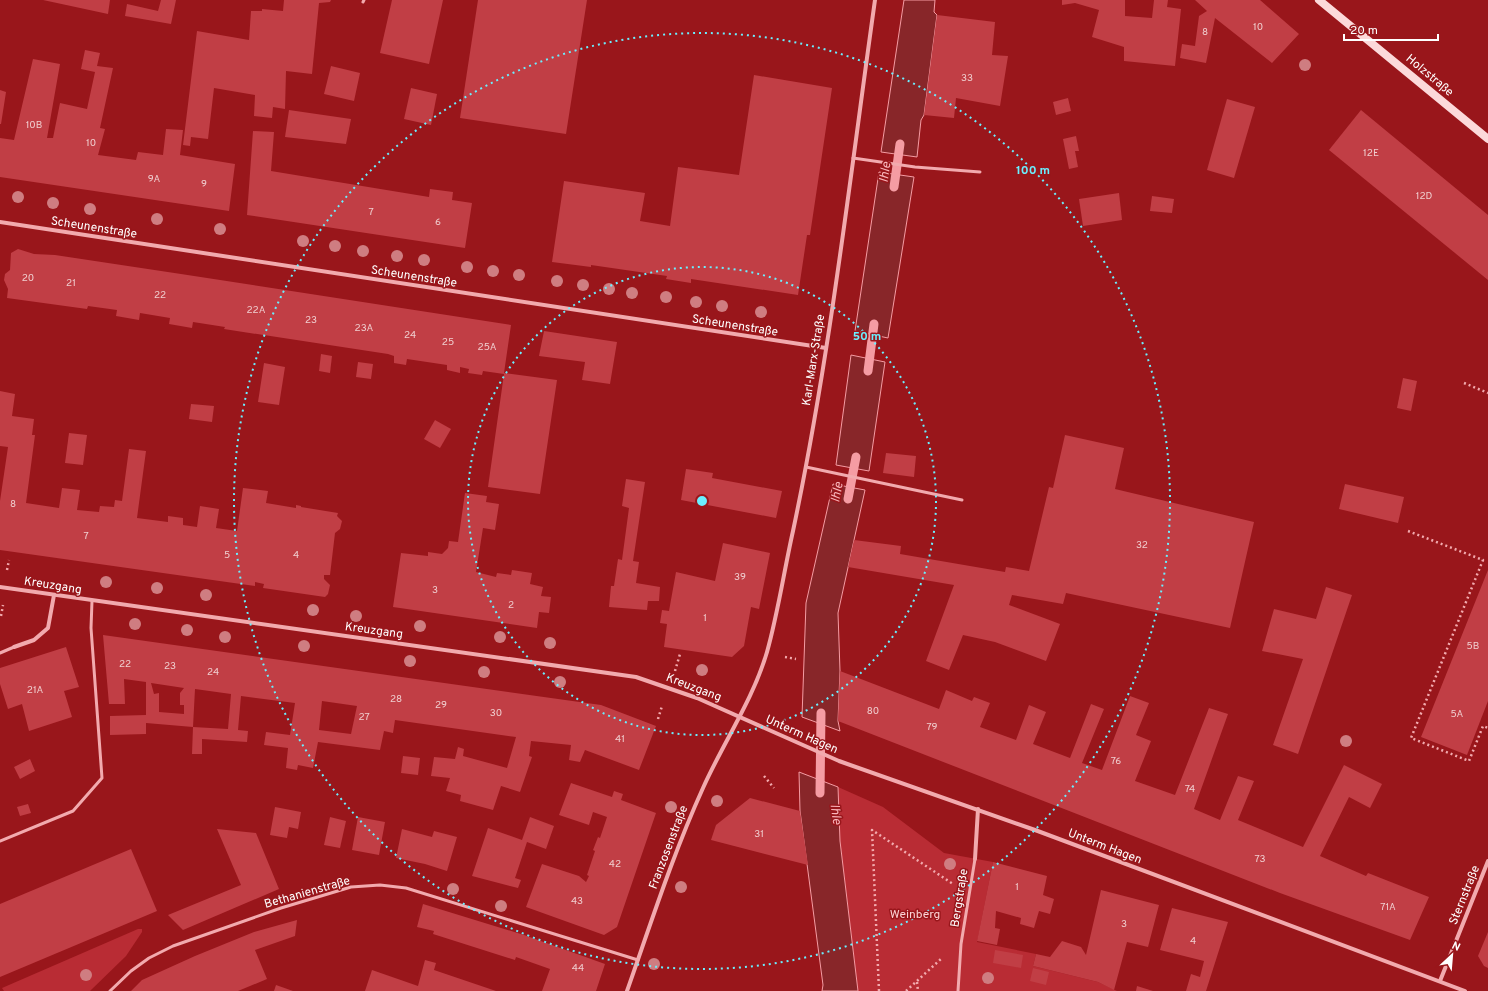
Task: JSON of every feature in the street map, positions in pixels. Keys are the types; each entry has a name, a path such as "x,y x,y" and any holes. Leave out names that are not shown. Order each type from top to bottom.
{"street":[{"name":"Karl-Marx-Straße","path":"740,716 767,653 806,467 826,348 875,0"},
{"name":"Holzstraße","path":"1320,0 1488,139"},
{"name":"Scheunenstraße","path":"0,222 826,348"},
{"name":"Kreuzgang","path":"0,587 636,677 697,698 740,716"},
{"path":"14,647 34,640 48,628 54,595"},
{"name":"Unterm Hagen","path":"740,716 800,745 839,761 978,809 1465,991"},
{"name":"Franzosenstraße","path":"627,991 672,861 689,818 707,777 740,716"},
{"name":"Bergstraße","path":"975,859 978,809"},
{"name":"Sternstraße","path":"1440,981 1488,861"}],"lane":[{"path":"853,158 915,167 980,172"},
{"path":"806,467 962,500"},
{"path":"0,841 74,811 102,778 91,628 92,601"},
{"path":"0,652 14,647"},
{"name":"Bergstraße","path":"958,991 962,944 975,859"},
{"name":"Bethanienstraße","path":"110,991 131,971 149,958 173,946 280,908 351,887 380,885 406,888 638,960"}],"path":[{"path":"1464,383 1488,393"},
{"path":"1408,531 1483,560 1411,738 1469,761 1483,726 1488,728"},
{"path":"764,776 774,788"},
{"path":"879,991 872,830 969,895"},
{"path":"906,991 939,961 962,944"},
{"path":"917,981 918,991"}],"green space":[{"name":"Weinberg","path":"838,787 883,807 944,853 993,862 977,942 1036,954 1033,966 1098,982 1117,991 858,991 840,841"},
{"path":"138,929 142,929 142,932 126,956 90,991 4,991 2,988"}],"water":[{"path":"904,0 935,0 934,12 937,15 917,157 881,152"},
{"path":"879,172 914,177 888,338 855,331"},
{"path":"851,355 885,362 869,471 836,465"},
{"path":"833,484 865,490 838,613 840,671 838,721 840,731 802,717 806,603"},
{"path":"799,772 838,787 840,841 858,991 822,991 823,985 800,811"}],"building":[{"path":"43,0 110,0 108,14"},
{"path":"161,0 176,0 171,24 125,16 127,4 158,11"},
{"path":"284,0 331,0 330,2 319,3 312,74 286,71 285,109 273,107 272,118 254,116 255,95 214,88 208,139 191,137 190,146 183,145 197,31 249,40 251,11 262,11 262,9 283,11"},
{"path":"392,0 443,0 429,64 380,53"},
{"path":"478,0 587,0 566,134 460,118"},
{"path":"1062,0 1125,0 1125,16 1152,18 1154,0 1168,0 1167,7 1181,9 1175,66 1124,61 1124,47 1092,37 1099,10 1075,3 1062,5"},
{"path":"1195,0 1260,0 1299,34 1272,63 1215,18 1206,63 1180,58 1182,44 1195,46 1199,16 1207,11"},
{"path":"937,15 995,22 992,55 1008,56 1000,106 956,98 954,118 924,115"},
{"path":"85,50 100,53 97,66 113,68 100,128 105,129 98,155 136,160 138,152 163,155 166,129 183,130 180,155 235,164 229,211 0,177 0,138 14,140 33,59 60,64 47,138 53,138 60,103 87,109 95,72 81,69"},
{"path":"331,66 360,73 354,101 324,94"},
{"path":"754,75 832,88 810,235 807,235 798,295 691,279 691,283 666,279 667,276 591,265 591,267 552,262 564,181 645,193 640,221 670,226 678,167 739,175"},
{"path":"411,88 437,94 431,125 404,119"},
{"path":"0,90 6,92 1,124 0,124"},
{"path":"1068,98 1071,111 1056,115 1053,102"},
{"path":"1227,99 1255,107 1234,178 1207,170"},
{"path":"289,110 351,119 346,144 285,137"},
{"path":"1361,110 1488,215 1488,280 1329,150"},
{"path":"253,131 274,132 271,171 429,197 430,189 453,192 452,200 472,203 465,248 247,215"},
{"path":"1076,136 1079,151 1075,151 1078,167 1069,169 1063,139"},
{"path":"1119,193 1122,220 1083,226 1079,199"},
{"path":"1152,196 1174,199 1172,213 1150,211"},
{"path":"18,249 34,254 55,255 511,325 504,373 557,380 540,494 488,487 504,374 483,371 482,375 468,373 469,369 460,367 460,373 447,370 447,365 407,359 406,365 394,363 394,356 388,354 224,329 225,327 193,322 192,328 169,324 170,318 140,313 139,320 116,316 117,310 88,306 87,309 7,298 8,289 4,280 5,274 10,270 11,253"},
{"path":"544,331 617,342 610,384 582,380 585,362 539,356"},
{"path":"321,354 332,356 330,373 319,371"},
{"path":"358,362 373,364 371,379 356,377"},
{"path":"264,363 285,367 279,405 258,402"},
{"path":"1403,378 1417,381 1411,411 1397,408"},
{"path":"0,391 15,394 12,416 34,419 32,435 35,435 26,503 59,508 62,488 80,490 77,510 99,512 100,506 114,507 115,500 122,501 129,449 146,451 137,518 168,522 168,516 183,518 183,525 197,527 200,506 219,509 216,528 237,531 243,488 268,491 266,503 296,508 296,505 338,513 337,516 342,521 340,529 335,533 330,575 324,575 324,579 330,585 328,594 325,597 263,588 264,584 255,582 255,586 0,550 0,501 8,447 0,446"},
{"path":"191,404 214,406 212,422 189,419"},
{"path":"435,420 451,429 440,448 424,439"},
{"path":"69,433 87,435 83,465 65,463"},
{"path":"1065,435 1124,448 1115,489 1254,522 1230,628 1066,593 1063,604 1012,595 1009,605 1060,624 1046,661 995,642 963,635 949,670 926,661 954,585 848,567 854,540 901,546 900,554 1005,572 1006,567 1029,571 1049,487 1053,488"},
{"path":"886,453 916,456 914,477 883,473"},
{"path":"686,469 713,473 712,478 782,491 776,518 681,500"},
{"path":"626,479 645,482 633,561 639,562 636,583 660,587 659,601 648,601 647,610 609,607 611,586 614,586 618,559 622,560 629,508 622,506"},
{"path":"1345,484 1404,497 1398,523 1339,509"},
{"path":"465,493 487,496 486,502 499,504 495,530 483,528 476,572 496,577 497,573 511,575 512,570 532,573 530,584 543,587 541,596 551,597 549,613 539,612 537,628 393,607 401,553 428,556 428,552 442,554 448,548 449,541 458,542"},
{"path":"723,543 770,553 759,609 751,607 744,646 732,657 664,647 667,624 660,623 662,610 669,611 676,572 715,581"},
{"path":"1488,570 1488,701 1467,755 1421,737"},
{"path":"1326,587 1352,595 1298,754 1273,745 1303,659 1262,651 1274,609 1316,619"},
{"path":"103,635 601,705 656,726 639,770 585,750 580,762 569,760 571,745 531,741 529,756 532,757 520,792 501,786 493,810 460,801 461,795 446,791 450,778 431,776 434,757 455,759 458,747 464,749 463,756 507,768 516,737 395,720 393,733 384,731 380,750 318,742 313,768 298,765 297,770 286,768 288,748 264,745 266,732 290,735 295,703 241,696 238,730 248,731 247,742 202,739 202,754 192,754 193,727 146,723 146,734 110,735 110,716 146,715 146,682 124,679 125,704 109,704","holes":["151,683 184,688 180,693 180,705 184,705 184,714 159,712 159,693 154,694","195,689 231,694 228,729 193,727","322,701 357,706 351,734 319,730"]},
{"path":"66,647 79,687 64,691 72,717 29,731 22,704 8,709 0,684 0,668"},
{"path":"840,671 939,709 946,690 972,701 974,697 990,703 980,727 1016,740 1029,705 1046,712 1033,744 1070,758 1091,704 1104,709 1082,763 1102,770 1130,696 1149,703 1136,735 1151,741 1135,781 1175,795 1209,708 1228,714 1194,809 1220,820 1238,776 1254,781 1238,820 1303,847 1344,765 1382,784 1370,808 1349,797 1320,856 1366,876 1368,873 1429,897 1410,940 1280,893 838,721"},
{"path":"403,756 420,758 418,775 401,773"},
{"path":"30,759 35,771 20,779 14,767"},
{"path":"571,783 612,797 614,791 623,794 621,800 656,813 617,927 604,935 526,907 542,864 579,876 586,882 589,876 587,875 595,851 593,850 598,837 600,838 607,817 593,812 589,825 559,815"},
{"path":"750,798 800,811 808,865 711,840 716,825"},
{"path":"28,804 31,813 20,816 17,807"},
{"path":"275,807 301,812 298,829 289,827 287,838 270,835"},
{"path":"330,817 346,821 340,848 324,845"},
{"path":"358,817 385,822 379,855 352,850"},
{"path":"530,817 554,826 546,849 527,842 515,878 521,880 518,888 472,876 488,828 522,840"},
{"path":"217,829 256,833 279,889 183,930 168,915 241,885"},
{"path":"402,829 432,837 434,831 457,837 447,871 425,864 396,858"},
{"path":"131,849 157,911 0,977 0,904"},
{"path":"993,862 1047,876 1043,895 1054,899 1050,914 1039,911 1034,928 1020,924 1021,918 996,911 995,928 1000,929 997,945 977,941"},
{"path":"1101,890 1159,905 1148,947 1127,942 1114,990 1098,982 1033,966 1036,954 1050,957 1062,941 1081,947 1086,955"},
{"path":"423,904 524,935 605,964 596,991 542,991 550,969 516,957 515,960 433,934 434,931 417,927"},
{"path":"1172,908 1228,922 1206,991 1186,991 1191,974 1200,977 1204,961 1160,950"},
{"path":"297,920 295,936 255,950 267,979 238,991 131,991 142,980 195,956 254,932"},
{"path":"1488,932 1488,968 1484,966 1478,956"},
{"path":"995,950 1023,955 1021,968 993,963"},
{"path":"425,960 436,963 434,970 496,991 365,991 372,970 418,986"},
{"path":"1033,968 1049,972 1046,985 1030,981"},
{"path":"276,985 293,991 274,991"},
{"path":"1137,986 1153,991 1136,991"}],"waterway":[{"name":"Ihle","path":"894,187 900,144"},
{"name":"Ihle","path":"868,371 874,324"},
{"name":"Ihle","path":"848,499 856,457"},
{"name":"Ihle","path":"820,793 821,713"}]}
